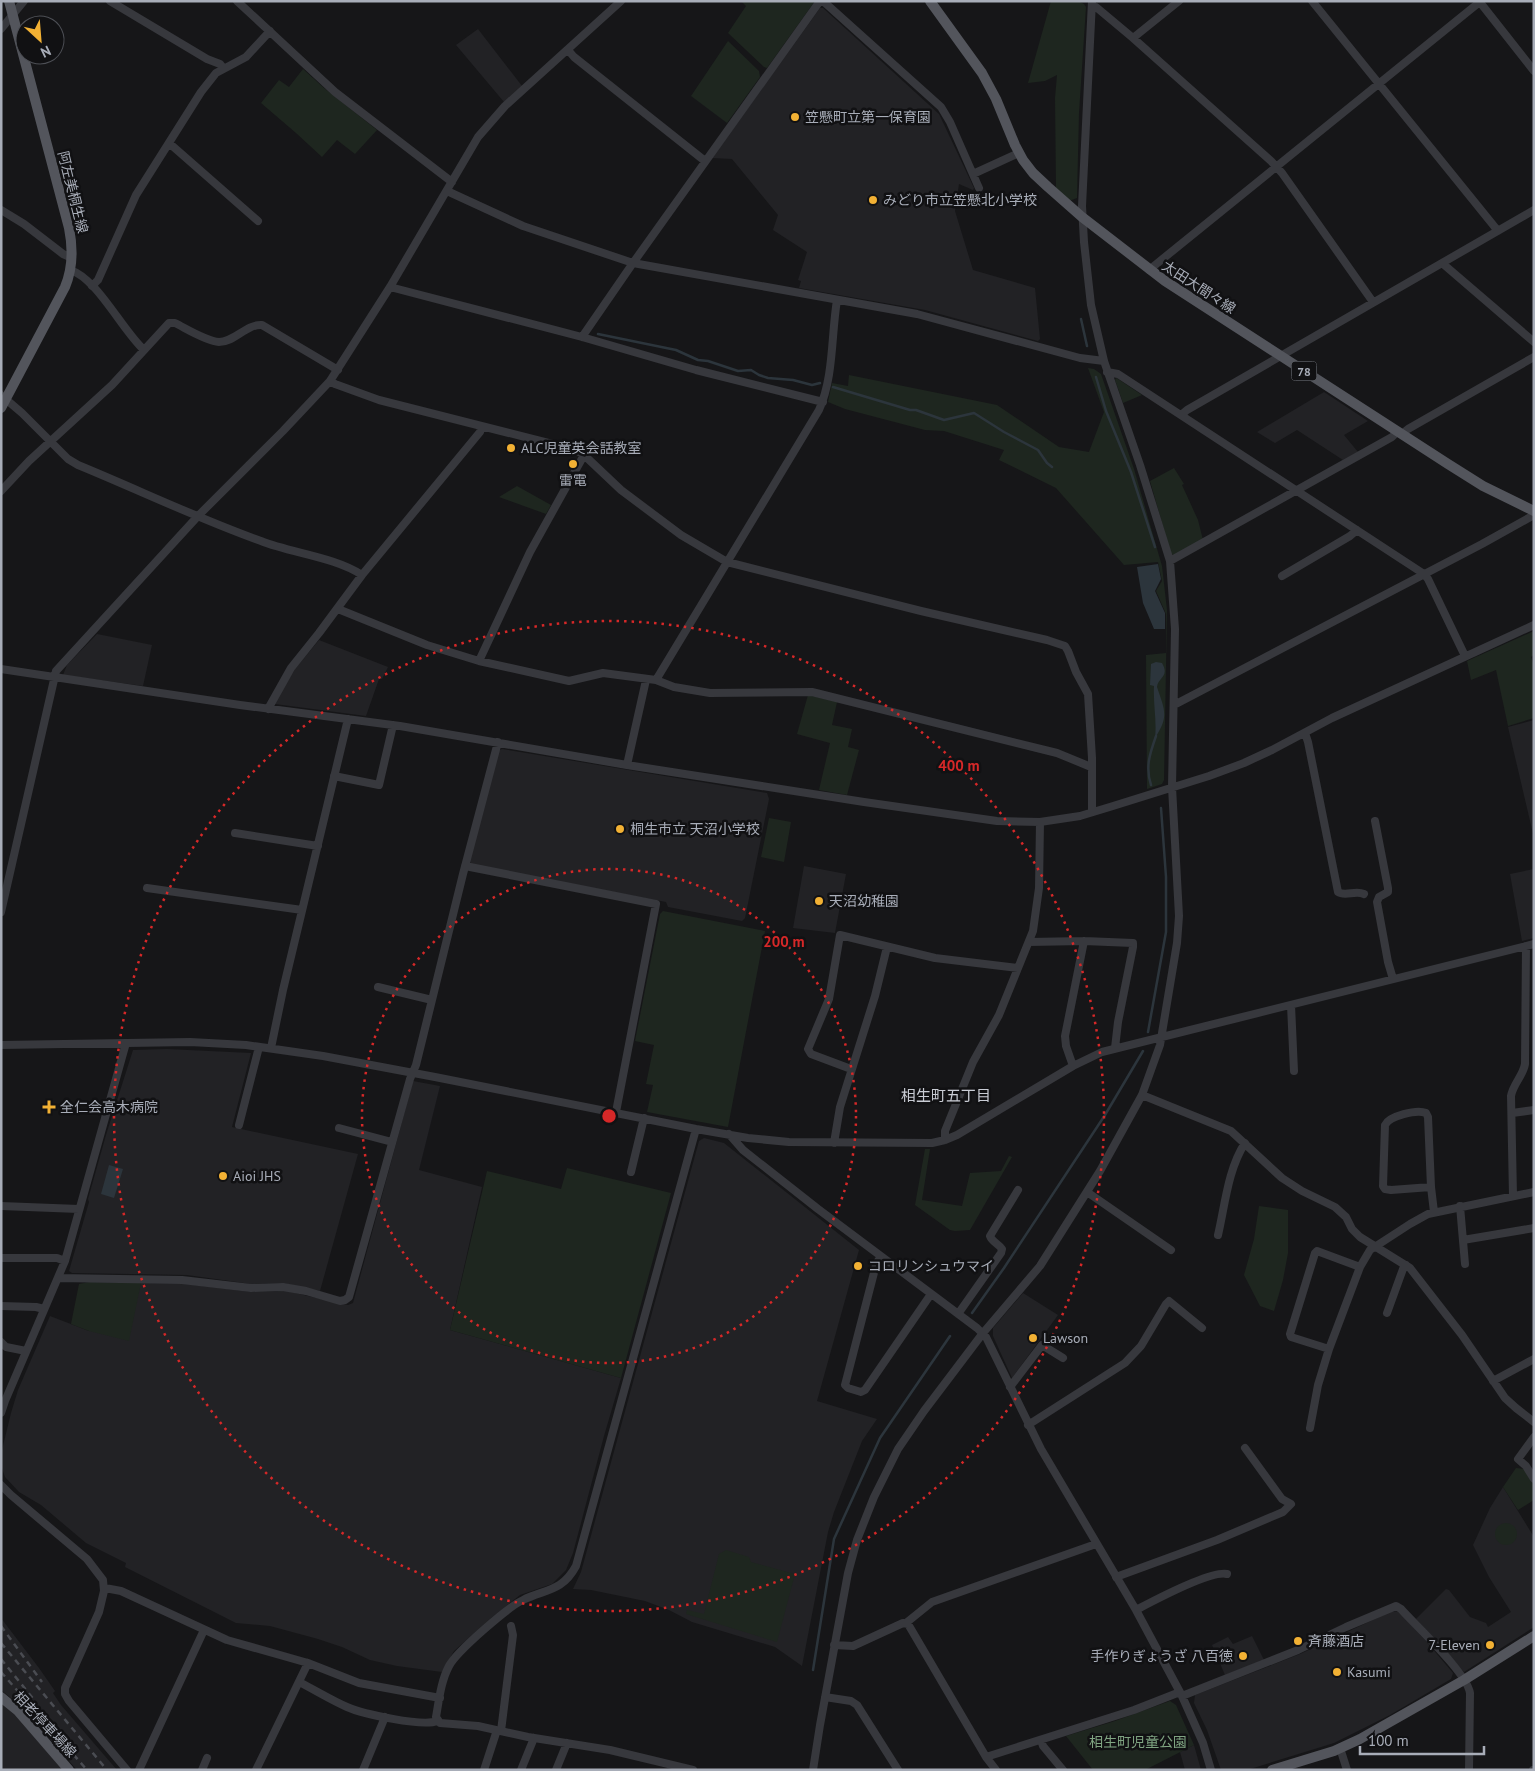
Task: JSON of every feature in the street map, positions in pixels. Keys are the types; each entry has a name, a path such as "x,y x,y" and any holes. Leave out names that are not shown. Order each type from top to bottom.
{"main road":[{"name":"阿左美桐生線","path":"3,401 59,299 70,270 72,258 69,228 9,1"},
{"name":"太田大間々線","path":"930,1 982,73 993,93 1019,153 1039,179 1082,217 1149,270 1483,486 1534,513"},
{"path":"1272,1770 1340,1748 1368,1735 1464,1680 1534,1636"},
{"name":"相老停車場線","path":"1,1697 18,1711 69,1770"}],"street":[{"path":"1,29 24,1"},
{"path":"110,1 207,59 220,64 223,68"},
{"path":"237,1 335,92 452,182"},
{"path":"1,912 56,671 198,516 277,438 330,381 390,287 478,137 488,124 621,1"},
{"path":"582,337 705,161 821,1 941,107 950,122 979,188"},
{"path":"1133,38 1179,1"},
{"path":"1312,1 1498,230"},
{"path":"1149,270 1480,2 1534,71"},
{"path":"1092,4 1133,38 1276,167 1373,302"},
{"path":"813,1770 834,1645 852,1556 874,1497 898,1449 924,1410 983,1333 1040,1266 1087,1192 1142,1095 1161,1038 1178,929 1172,787 1174,705 1173,586 1170,561 1138,458 1104,361 1091,305 1082,217 1092,4"},
{"path":"92,286 98,280 136,195 211,78 223,68 246,57 270,31"},
{"path":"568,50 614,90 705,161"},
{"path":"169,143 258,221"},
{"path":"972,174 1019,153"},
{"path":"447,191 523,226 633,263 922,315 1080,358 1104,361"},
{"path":"1,210 24,224 63,254 72,258"},
{"path":"1181,416 1187,410 1534,210"},
{"path":"1442,263 1534,342"},
{"path":"70,270 78,273 92,286 144,350"},
{"path":"390,287 582,337 696,370 823,402"},
{"path":"656,680 820,410 829,376 837,300"},
{"path":"1,491 29,461 112,385 169,323 221,342 253,326 262,325 338,370"},
{"path":"1170,561 1534,357"},
{"path":"1108,372 1118,374 1424,574 1465,656"},
{"path":"330,381 379,400 571,448 584,455 621,490 681,535 727,562 1065,646 1088,694 1092,812"},
{"path":"3,401 68,459 78,465 262,542 345,566 362,575"},
{"path":"268,709 291,668 338,609 362,575 480,432 482,426"},
{"path":"479,661 530,552 584,455"},
{"path":"1174,705 1491,539 1534,513"},
{"path":"1282,576 1350,536 1356,530"},
{"path":"338,609 427,645 479,661 569,681 603,673 656,680 674,687 710,693 770,691 818,693 1057,753 1091,767"},
{"path":"1,669 268,709 393,725 627,765 997,821 1040,822 1092,812 1244,763 1332,718 1534,625"},
{"path":"627,765 646,680"},
{"path":"271,1048 348,719"},
{"path":"334,776 379,785 393,725"},
{"path":"1305,732 1338,892 1342,895 1358,892 1364,894"},
{"path":"58,1278 182,1280 251,1288 282,1287 306,1291 340,1301 349,1297 392,1142 416,1065 498,742"},
{"path":"1376,821 1388,888 1388,892 1379,898 1377,902 1393,979"},
{"path":"945,1140 945,1131 974,1062 999,1015 1029,942 1038,908 1040,888 1040,822"},
{"path":"235,833 318,846"},
{"path":"465,866 656,904 616,1112"},
{"path":"147,888 302,910"},
{"path":"851,1069 811,1054 808,1051 808,1046 829,999 840,935 935,958 1018,968"},
{"path":"1029,942 1084,941 1133,943 1115,1048"},
{"path":"1073,1066 1066,1046 1065,1036 1084,941"},
{"path":"1,1045 208,1042 259,1046 412,1073 730,1134 789,1142 928,1143 945,1140 957,1135 1073,1066 1115,1048 1530,945 1525,1064 1512,1092 1513,1196"},
{"path":"834,1143 840,1107 875,996 887,947"},
{"path":"378,987 432,1000"},
{"path":"1291,1005 1294,1071"},
{"path":"1,1413 65,1261 126,1043"},
{"path":"239,1125 259,1046"},
{"path":"1142,1095 1231,1131 1288,1182 1339,1210 1352,1229 1406,1265 1437,1302 1509,1402 1534,1422"},
{"path":"1512,1113 1534,1110"},
{"path":"1431,1187 1384,1189 1385,1125 1390,1120 1419,1112 1426,1113 1428,1117 1434,1212"},
{"path":"631,1172 644,1118"},
{"path":"339,1128 392,1142"},
{"path":"437,1721 436,1717 440,1698 448,1669 460,1651 519,1602 559,1586 576,1566 696,1129"},
{"path":"730,1134 743,1150 880,1257 983,1333 990,1342 1028,1426 1136,1610 1181,1694 1200,1738 1211,1770"},
{"path":"1218,1236 1231,1178 1240,1151 1245,1143"},
{"path":"958,1314 1001,1253 1002,1249 990,1236 1018,1190"},
{"path":"1087,1192 1171,1250"},
{"path":"1310,1428 1318,1385 1328,1349 1367,1253 1410,1224 1434,1212 1534,1192"},
{"path":"1,1206 79,1209"},
{"path":"1460,1206 1464,1264"},
{"path":"1463,1240 1534,1228"},
{"path":"1328,1349 1291,1337 1290,1334 1315,1253 1318,1251 1360,1267"},
{"path":"880,1257 876,1264 845,1385 848,1388 861,1392 865,1390 931,1294"},
{"path":"1,1258 57,1258 65,1261"},
{"path":"1387,1313 1406,1265"},
{"path":"1028,1426 1126,1363 1141,1346 1166,1304 1170,1301 1202,1328"},
{"path":"1,1306 44,1309"},
{"path":"1,1342 6,1347 26,1351"},
{"path":"1010,1387 1042,1345 1063,1358"},
{"path":"1493,1381 1534,1359"},
{"path":"1534,1437 1518,1459 1526,1466 1534,1479"},
{"path":"1116,1577 1217,1540 1288,1508 1291,1504 1282,1499 1245,1448"},
{"path":"1,1485 87,1559 100,1575 104,1588 102,1604 96,1622 64,1688 65,1694 70,1701 127,1770"},
{"path":"834,1645 853,1646 906,1623 932,1602 1096,1544"},
{"path":"1136,1610 1166,1594 1218,1573 1227,1574"},
{"path":"104,1588 121,1591 227,1640 308,1663 369,1686 440,1698"},
{"path":"986,1757 1181,1694 1298,1650 1396,1606 1428,1636 1464,1680 1470,1693 1469,1770"},
{"path":"906,1623 986,1757 996,1770"},
{"path":"484,1770 499,1730 513,1635 511,1626"},
{"path":"139,1770 204,1630"},
{"path":"257,1769 308,1663"},
{"path":"299,1682 349,1708 385,1717 428,1724 437,1721"},
{"path":"825,1697 854,1702 898,1770"},
{"path":"363,1770 385,1717"},
{"path":"437,1721 440,1724 499,1730 534,1738 610,1750 694,1770"},
{"path":"521,1770 534,1738"},
{"path":"1041,1740 1043,1746 1063,1770"},
{"path":"556,1770 567,1743"},
{"path":"1340,1748 1347,1770"},
{"path":"202,1770 207,1758"}],"shaded area":[{"name":"みどり市立笠懸北小学校","path":"820,8 823,8 939,114 974,188 973,190 959,184 955,211 973,270 1035,288 1040,339 1038,341 925,310 799,288 801,281 798,280 807,252 773,230 778,215 732,159 712,158"},
{"path":"478,29 522,86 504,102 456,45"},
{"path":"1324,392 1368,421 1344,435 1358,452 1343,460 1297,430 1275,443 1257,432"},
{"path":"1158,564 1161,579 1155,591 1165,613 1165,629 1154,629 1143,603 1137,567"},
{"path":"97,634 152,645 143,686 63,675 67,665"},
{"path":"319,640 388,667 382,679 379,679 366,716 275,704 295,669"},
{"path":"1156,662 1162,663 1165,671 1157,687 1164,708 1164,719 1155,738 1154,686 1150,685 1151,664"},
{"path":"1534,720 1534,838 1508,727"},
{"name":"桐生市立 天沼小学校","path":"502,749 767,793 769,799 745,918 742,921 668,907 666,902 472,865 469,860 498,751"},
{"name":"天沼幼稚園","path":"804,866 846,874 835,933 793,928"},
{"path":"1534,869 1534,938 1522,941 1510,874"},
{"name":"Aioi JHS","path":"167,1049 251,1053 232,1127 358,1154 320,1291 283,1283 251,1284 187,1275 72,1273 69,1271 106,1135 133,1050"},
{"path":"413,1081 440,1086 419,1170 482,1187 450,1330 621,1378 573,1553 566,1570 552,1584 520,1595 490,1619 454,1651 442,1672 370,1660 342,1647 318,1639 270,1626 236,1623 125,1567 126,1563 86,1543 41,1505 19,1492 5,1477 1,1465 1,1454 18,1390 50,1316 89,1331 141,1283 185,1284 252,1292 286,1291 348,1305 353,1303"},
{"path":"704,1138 724,1143 859,1250 817,1401 877,1419 862,1441 834,1512 828,1532 802,1666 775,1647 692,1622 669,1610 645,1601 591,1590 573,1589 581,1572 699,1141"},
{"path":"109,1165 123,1169 114,1198 101,1194"},
{"path":"1023,1293 1058,1315 1012,1378 993,1336 993,1328"},
{"path":"1503,1487 1534,1537 1534,1627 1464,1672 1416,1619 1446,1589 1449,1590 1470,1617 1486,1623 1488,1627 1511,1612 1489,1577 1473,1545 1490,1508"},
{"path":"1392,1611 1399,1612 1425,1640 1453,1673 1451,1679 1390,1715 1334,1743 1247,1770 1221,1770 1207,1730 1194,1703 1195,1695 1300,1654"},
{"path":"1,1618 55,1691 53,1693 61,1705 117,1770 77,1770 23,1708 1,1690"},
{"path":"1252,1636 1264,1660 1225,1675 1212,1645 1228,1637 1233,1644"},
{"path":"1,1701 18,1717 63,1770 1,1770"},
{"path":"1194,1745 1201,1770 1185,1770 1180,1752"}],"green space":[{"path":"741,1 815,1 767,68 728,33 746,6"},
{"path":"1051,1 1078,1 1086,7 1079,113 1077,198 1069,201 1056,188 1055,98 1057,75 1045,81 1028,83"},
{"path":"728,41 759,71 760,77 727,123 691,96"},
{"path":"303,69 377,130 355,154 337,140 322,157 261,103 279,80 289,87"},
{"path":"1088,368 1094,369 1101,374 1134,469 1162,566 1167,610 1164,780 1162,784 1147,789 1146,655 1166,653 1166,614 1156,591 1162,581 1158,562 1124,565 1056,488 999,460 1004,450 944,431 925,430 845,409 828,402 832,383 848,386 849,375 997,405 1059,447 1089,452 1104,412"},
{"path":"1116,378 1142,395 1123,403 1115,380"},
{"path":"1174,468 1184,484 1182,485 1198,520 1203,540 1175,556 1171,554 1150,481"},
{"path":"517,486 551,505 546,514 499,497"},
{"path":"1534,631 1534,655 1531,657 1534,665 1534,718 1508,726 1496,670 1471,680 1467,661"},
{"path":"808,695 837,702 832,725 852,729 848,747 859,750 847,795 819,790 830,743 797,734"},
{"path":"769,818 791,822 784,862 761,857"},
{"path":"663,911 765,931 728,1127 647,1112 653,1085 646,1084 654,1045 635,1041 660,914"},
{"path":"925,1149 930,1149 922,1200 962,1206 970,1173 1001,1171 1009,1156 1012,1157 970,1230 950,1230 915,1205"},
{"path":"567,1168 671,1193 621,1378 450,1330 487,1171 561,1189"},
{"path":"1259,1206 1288,1210 1288,1253 1274,1311 1260,1306 1244,1275 1254,1239"},
{"path":"90,1282 141,1283 129,1341 89,1331 71,1324 79,1284"},
{"path":"1516,1468 1525,1469 1534,1484 1534,1500 1518,1510 1503,1487"},
{"path":"1506,1523 1514,1526 1517,1534 1514,1542 1506,1545 1498,1542 1495,1534 1498,1526"},
{"path":"726,1550 749,1557 751,1562 795,1574 777,1642 686,1614 687,1610 704,1614 719,1554"},
{"name":"相生町児童公園","path":"1170,1701 1176,1705 1194,1745 1145,1770 1093,1770 1066,1736 1115,1721"}],"waterway":[{"path":"1081,319 1087,346"},
{"path":"598,334 676,350 698,360 708,361 738,371 751,370 768,378 793,380 812,385 820,383"},
{"path":"1096,377 1106,411 1131,472 1155,547"},
{"path":"833,387 910,410 916,410 944,420 974,413 1038,450 1052,467"},
{"path":"1151,785 1148,766 1156,736"},
{"path":"1148,1032 1166,932 1166,877 1161,808"},
{"path":"972,1313 1105,1115 1143,1051"},
{"path":"813,1670 834,1539 880,1438 950,1336"}],"railway":[{"path":"1,1626 42,1682"},
{"path":"1,1643 107,1770"},
{"path":"1,1659 35,1701"},
{"path":"1,1672 87,1770"}],"place":[{"name":"笠懸町立第一保育園","path":"795,117"},
{"name":"みどり市立笠懸北小学校","path":"873,200"},
{"name":"ALC児童英会話教室","path":"511,448"},
{"name":"雷電","path":"573,464"},
{"name":"桐生市立 天沼小学校","path":"620,829"},
{"name":"天沼幼稚園","path":"819,901"},
{"name":"全仁会高木病院","path":"49,1107"},
{"name":"Aioi JHS","path":"223,1176"},
{"name":"コロリンシュウマイ","path":"858,1266"},
{"name":"Lawson","path":"1033,1338"},
{"name":"斉藤酒店","path":"1298,1641"},
{"name":"7-Eleven","path":"1490,1645"},
{"name":"手作りぎょうざ 八百徳","path":"1243,1656"},
{"name":"Kasumi","path":"1337,1672"}],"district":[{"name":"相生町五丁目","path":"946,1095"}]}
